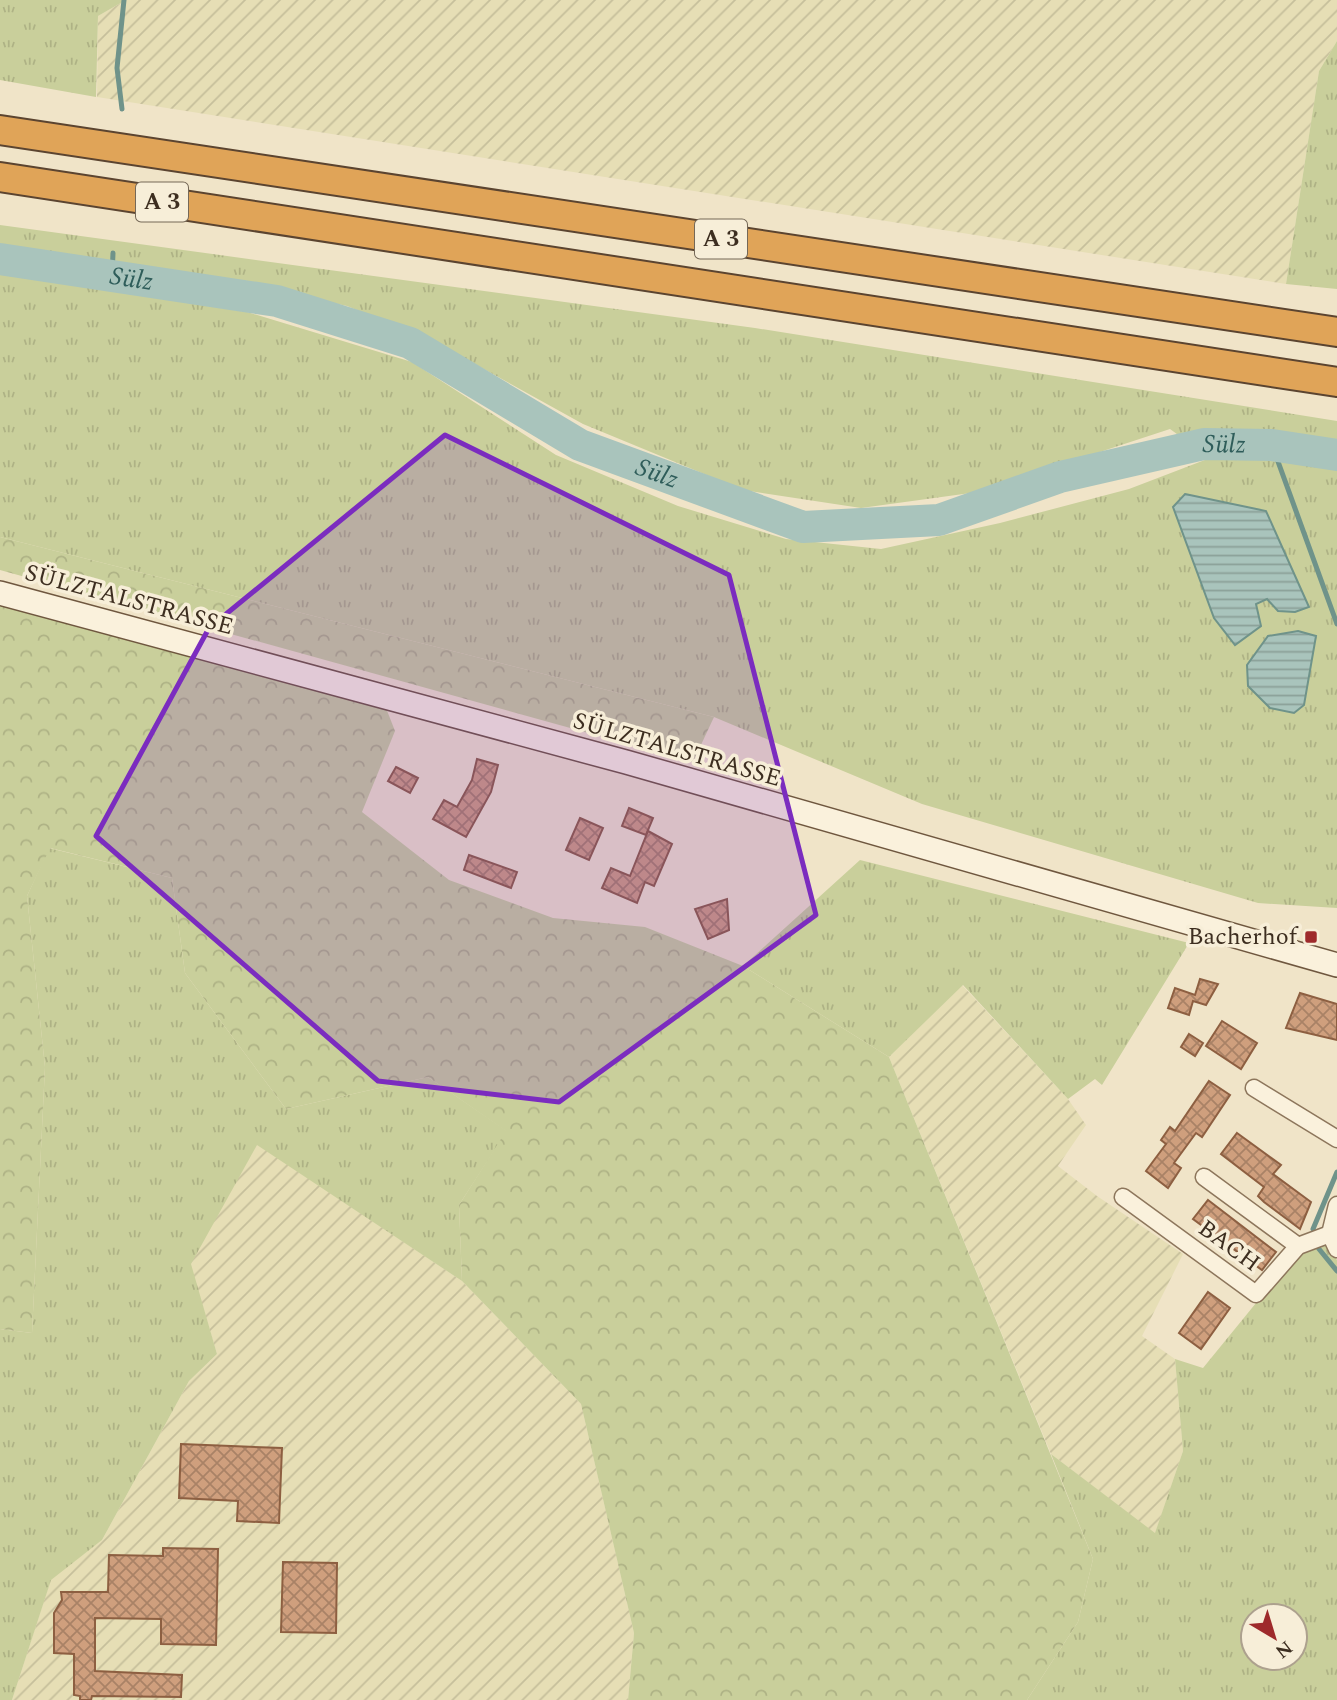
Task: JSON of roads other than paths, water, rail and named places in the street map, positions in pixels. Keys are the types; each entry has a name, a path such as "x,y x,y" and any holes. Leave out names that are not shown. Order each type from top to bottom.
{"highway":[{"name":"A 3","path":"0,130 1337,332"},
{"name":"A 3","path":"0,177 1337,382"}],"main road":[{"name":"SÜLZTALSTRASSE","path":"0,593 600,754 1337,965"}],"street":[{"path":"1254,1088 1337,1139"},
{"name":"BACH","path":"1204,1177 1298,1246"},
{"name":"BACH","path":"1123,1197 1256,1294 1298,1246 1333,1241 1337,1205"}],"water":[{"path":"1185,494 1266,511 1309,607 1295,612 1278,611 1267,599 1256,604 1261,626 1235,645 1214,618 1173,507"},
{"path":"1298,631 1316,636 1304,705 1294,713 1270,708 1248,686 1247,665 1268,636"}],"waterway":[{"path":"122,109 117,68 124,0"},
{"path":"112,276 113,253"},
{"name":"Sülz","path":"0,259 277,301 410,343 580,445 803,527 939,520 1060,477 1204,444 1272,445 1337,455"},
{"path":"1272,445 1337,624"},
{"path":"1313,1229 1337,1172"},
{"path":"1319,1249 1337,1271"}],"place":[{"name":"Bacherhof","path":"1311,937"}]}
